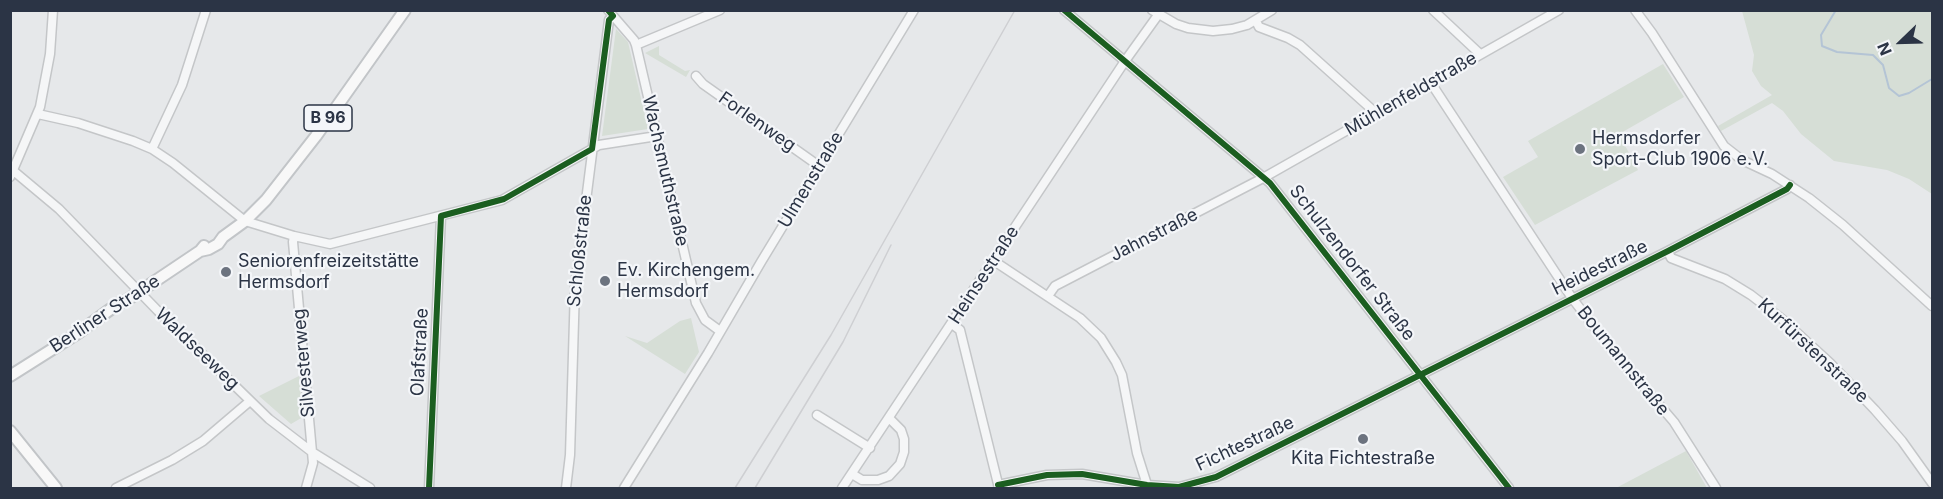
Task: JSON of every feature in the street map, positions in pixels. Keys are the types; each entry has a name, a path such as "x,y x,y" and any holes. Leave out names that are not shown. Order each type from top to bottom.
{"main road":[{"name":"Berliner Straße","path":"10,376 119,303 124,302 200,252 214,246 245,221 284,178 405,10"},
{"path":"10,431 56,489"}],"street":[{"path":"12,172 38,114 47,74 53,10"},
{"path":"152,149 182,86 206,10"},
{"path":"636,45 720,10"},
{"name":"Ulmenstraße","path":"624,489 914,10"},
{"name":"Schulzendorfer Straße","path":"1064,10 1270,183 1509,489"},
{"path":"1155,13 1188,28 1213,31 1232,29 1256,21 1272,10"},
{"path":"1433,10 1480,54"},
{"name":"Mühlenfeldstraße","path":"1263,178 1559,10"},
{"path":"1635,10 1724,146 1742,160 1790,185 1843,225 1932,306"},
{"name":"Wachsmuthstraße","path":"611,13 636,45 696,303 705,320 720,331"},
{"name":"Schloßstraße","path":"566,489 570,455 575,287 611,13"},
{"name":"Heinsestraße","path":"842,489 1155,13"},
{"path":"1256,21 1259,27 1300,45 1377,114"},
{"name":"Forlenweg","path":"696,76 703,84 819,166"},
{"name":"Boumannstraße","path":"1431,83 1572,298 1595,329 1674,422 1716,489"},
{"path":"38,114 109,131 152,149 193,178 245,221 330,244 504,199 599,145 657,135"},
{"name":"Waldseeweg","path":"12,172 66,215 139,292 269,418 312,452 370,489"},
{"name":"Jahnstraße","path":"1048,296 1055,286 1263,178"},
{"name":"Heidestraße","path":"1420,375 1668,251 1787,189 1790,185"},
{"name":"Olafstraße","path":"429,489 441,216"},
{"name":"Silvesterweg","path":"294,236 313,463 306,489"},
{"name":"Kurfürstenstraße","path":"1668,251 1671,258 1725,279 1751,295 1782,319 1830,363 1875,410 1902,441 1932,483"},
{"path":"994,261 1080,318 1101,338 1116,362 1126,392 1137,453 1148,487"},
{"path":"952,324 960,330 999,487"},
{"name":"Fichtestraße","path":"999,487 1047,475 1075,474 1102,476 1148,487 1179,487 1216,477 1420,375"},
{"path":"116,489 203,441 250,401"},
{"path":"817,415 870,448"},
{"path":"852,474 874,485 889,476 900,464 905,446 902,433 890,419"}],"shaded area":[{"path":"1742,11 1932,11 1932,194 1909,179 1887,170 1834,161 1801,134 1783,111 1772,103 1721,131 1718,126 1772,95 1761,86 1752,71 1754,55"},
{"path":"616,29 628,42 648,129 602,136"},
{"path":"659,46 659,55 685,71 690,70 686,77 645,53"},
{"name":"Hermsdorfer Sport-Club 1906 e.V.","path":"1663,64 1684,97 1619,134 1638,170 1535,225 1503,177 1538,157 1528,141"},
{"path":"691,318 699,352 685,374 625,336 647,343 680,321"},
{"path":"299,376 303,417 291,424 259,396"},
{"path":"1686,451 1707,488 1616,488 1633,479"}],"waterway":[{"path":"1836,10 1821,35 1822,46 1837,52 1873,55 1883,65 1889,88 1899,96 1909,93 1932,79"}],"tram line":[{"path":"735,488 831,335 1015,10"},
{"path":"755,488 843,342 891,245"}],"cycle path":[{"path":"429,488 441,216 504,199 592,149 609,20 613,16 608,10"},
{"path":"1064,10 1270,183 1509,488"},
{"path":"998,485 1047,475 1082,474 1147,485 1179,487 1216,477 1668,251 1787,189 1790,185"}],"place":[{"name":"Hermsdorfer Sport-Club 1906 e.V.","path":"1580,149"},
{"name":"Seniorenfreizeitstätte Hermsdorf","path":"226,272"},
{"name":"Ev. Kirchengem. Hermsdorf","path":"605,281"},
{"name":"Kita Fichtestraße","path":"1363,439"}]}
